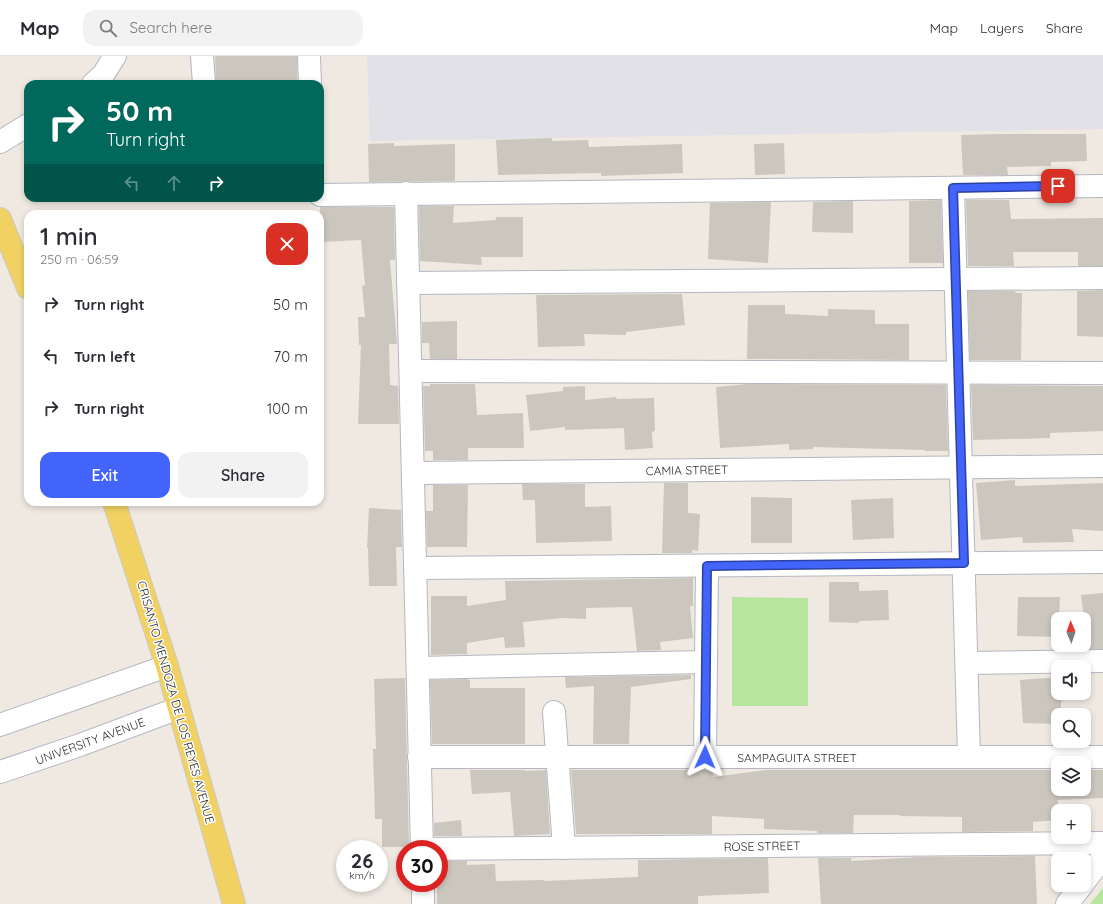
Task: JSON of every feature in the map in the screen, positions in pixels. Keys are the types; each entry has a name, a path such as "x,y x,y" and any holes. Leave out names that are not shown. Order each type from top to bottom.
{"main road":[{"path":"0,219 24,278"},
{"name":"CRISANTO MENDOZA DE LOS REYES AVENUE","path":"115,506 167,666 234,904"}],"street":[{"path":"97,80 103,75 115,56"},
{"path":"202,56 204,80"},
{"path":"309,56 310,80"},
{"path":"0,142 24,127"},
{"path":"324,195 1103,186"},
{"path":"953,188 969,757"},
{"path":"406,193 422,840"},
{"path":"408,284 1103,278"},
{"path":"411,371 1103,373"},
{"name":"CAMIA STREET","path":"413,473 1103,466"},
{"path":"415,568 1103,562"},
{"path":"705,757 707,566"},
{"path":"966,663 1103,661"},
{"path":"418,668 705,662"},
{"path":"0,725 167,666"},
{"name":"UNIVERSITY AVENUE","path":"0,772 73,748 179,708"},
{"path":"554,712 564,848"},
{"name":"SAMPAGUITA STREET","path":"420,757 1103,757"},
{"name":"ROSE STREET","path":"448,849 1103,843"},
{"path":"1091,873 1103,857"},
{"path":"423,892 423,904"},
{"path":"1067,904 1076,892"}],"shaded area":[{"path":"367,56 1103,56 1103,129 370,141"}],"green space":[{"path":"732,597 808,598 808,706 732,706"},
{"path":"1103,888 1103,904 1090,904"}],"building":[{"path":"215,56 297,56 297,80 216,80"},
{"path":"1086,134 1087,161 1051,162 1051,166 1007,167 1008,175 963,175 961,135"},
{"path":"552,138 552,141 588,140 589,147 682,144 683,173 601,176 601,173 498,175 496,140"},
{"path":"394,143 394,146 455,144 455,181 369,182 368,144"},
{"path":"784,143 785,174 755,175 754,144"},
{"path":"941,200 943,263 909,263 909,201"},
{"path":"966,200 1009,200 1011,219 1103,218 1103,266 1078,266 1078,252 1013,252 1014,266 968,266"},
{"path":"853,201 853,233 812,232 813,202"},
{"path":"771,202 768,263 708,259 710,203"},
{"path":"419,206 454,206 453,223 496,220 496,217 523,217 523,257 481,257 482,265 420,261"},
{"path":"320,207 394,207 395,260 390,260 397,344 389,344 390,385 398,386 399,424 358,424 361,345 359,345 358,317 365,317 362,286 365,285 361,240 324,242 324,210 320,210"},
{"path":"1103,290 1103,337 1077,336 1077,291"},
{"path":"968,291 1015,291 1016,293 1022,293 1021,360 970,360"},
{"path":"682,294 685,325 626,332 626,335 584,334 585,346 538,347 536,295"},
{"path":"748,305 785,305 785,314 828,316 828,309 875,310 875,324 909,324 909,360 747,359"},
{"path":"457,321 457,359 430,359 429,343 422,343 422,322"},
{"path":"430,384 475,384 477,415 523,413 524,448 468,448 468,460 433,460 433,451 425,451 423,386 430,386"},
{"path":"747,384 946,385 948,451 813,447 813,449 789,450 789,444 720,448 716,387"},
{"path":"971,385 1103,386 1103,431 1050,433 1050,438 973,440"},
{"path":"585,386 585,400 616,397 617,399 654,398 655,431 652,432 653,448 625,450 624,428 565,430 565,427 530,431 526,395 563,391 563,387"},
{"path":"1015,480 1015,486 1103,483 1103,531 1072,529 1074,542 1023,543 1022,537 981,540 976,483"},
{"path":"664,483 688,483 688,513 700,514 698,551 692,550 692,553 662,553"},
{"path":"522,484 585,484 585,507 611,506 612,541 536,543 535,500 523,500"},
{"path":"433,485 468,485 467,547 427,547 426,511 433,511"},
{"path":"751,497 792,498 792,543 751,543"},
{"path":"893,498 894,538 853,540 851,500"},
{"path":"369,508 401,510 402,547 396,547 397,586 369,586 367,548"},
{"path":"693,578 693,606 690,606 693,638 660,642 661,650 637,651 632,607 586,608 586,619 562,618 523,622 525,647 505,648 504,637 467,643 467,654 431,655 431,596 467,596 467,606 506,600 505,581"},
{"path":"829,582 859,582 859,591 888,590 889,620 859,621 859,623 829,622"},
{"path":"1103,593 1103,649 1091,649 1091,612 1083,612 1081,595"},
{"path":"1018,597 1060,597 1059,612 1051,612 1051,637 1017,636"},
{"path":"691,675 691,679 631,687 629,744 593,744 594,686 566,688 565,677"},
{"path":"405,678 409,840 396,840 396,847 388,847 388,840 382,840 382,819 375,819 373,749 376,749 374,679"},
{"path":"1051,678 1051,700 1061,700 1061,708 1051,708 1051,724 1023,723 1020,680"},
{"path":"467,679 470,681 470,688 525,688 525,744 432,744 430,680"},
{"path":"470,770 546,770 550,834 514,836 510,792 472,794"},
{"path":"571,770 713,770 713,777 765,770 1051,770 1051,796 1091,796 1091,770 1103,770 1103,798 1058,800 1058,804 1051,804 1051,821 1033,822 1033,831 962,832 962,817 854,815 853,833 817,833 817,831 764,829 764,819 712,816 712,834 576,834"},
{"path":"461,820 462,836 434,836 434,823"},
{"path":"1035,856 1037,904 821,904 818,858 851,858 851,861 920,857"},
{"path":"768,858 769,893 698,896 698,904 437,904 437,892 448,892 448,861 467,861 467,865 495,864 496,881 544,881 638,877 638,860"}],"route":[{"path":"705,757 707,566 964,563 953,188 1058,186"}]}
